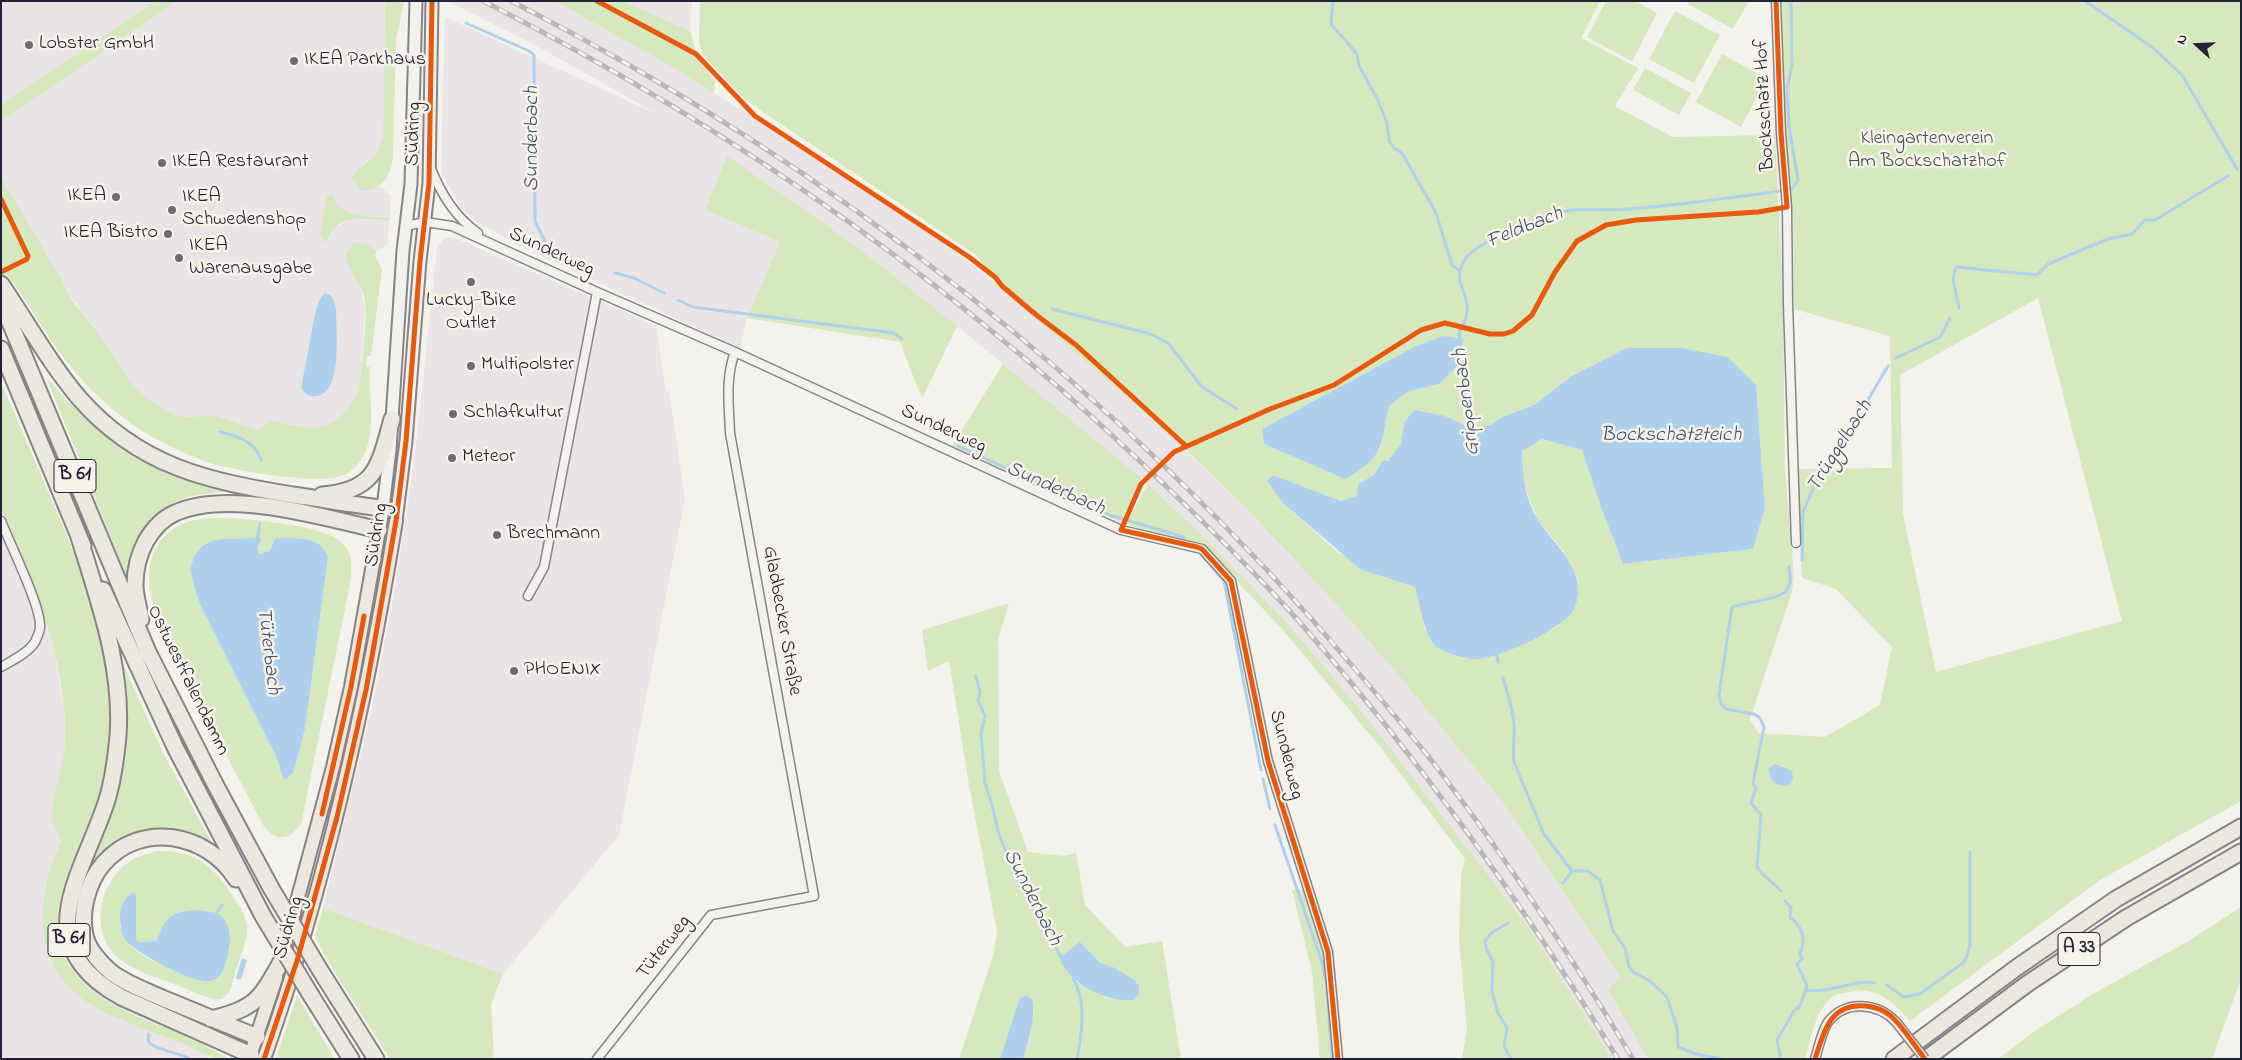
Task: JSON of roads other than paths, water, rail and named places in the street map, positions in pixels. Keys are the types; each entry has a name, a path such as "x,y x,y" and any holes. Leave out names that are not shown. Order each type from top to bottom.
{"highway":[{"path":"1,284 66,382 99,419 122,438 162,461 203,478 228,484 383,508"},
{"name":"Ostwestfalendamm","path":"1,301 148,652 215,784 272,888 320,970 376,1059"},
{"name":"Ostwestfalendamm","path":"1,349 79,537 176,747 263,916 352,1059"},
{"path":"305,496 346,492 358,487 366,480 377,466 392,419"},
{"path":"148,652 136,594 137,562 150,536 170,514 205,504 239,503 321,516 379,530"},
{"name":"B 61","path":"79,537 111,646 118,690 118,735 107,800 81,862 68,900 67,920 70,941 78,959 102,986 121,997 258,1056"},
{"name":"A 33","path":"1894,1059 2016,968 2116,899 2241,827"},
{"path":"257,1037 130,984 110,972 96,957 86,940 84,918 87,894 97,872 104,863 121,849 138,841 159,837 180,837 196,842 222,861 263,916"},
{"name":"A 33","path":"1925,1059 2027,984 2126,918 2241,852"},
{"path":"211,1019 248,1007 264,990 281,962"}],"main road":[{"name":"Südring","path":"258,1056 257,1037 281,962 334,767 351,687 383,508 392,419 403,251 412,184 416,1"},
{"name":"Südring","path":"258,1056 297,961 339,807 366,690 396,521 406,441 429,166 432,1"},
{"name":"Südring","path":"383,508 396,521"},
{"name":"Südring","path":"379,530 396,521"}],"street":[{"name":"Bockschatz Hof","path":"1776,1 1780,133 1787,207 1787,276 1796,543"},
{"name":"Sunderweg","path":"429,166 452,210 492,244"},
{"name":"Sunderweg","path":"407,220 452,226 735,352 1121,530 1202,549 1231,581 1268,761 1328,952 1338,1059"},
{"name":"Sunderweg","path":"528,596 544,567 597,292"},
{"name":"Gladbecker Straße","path":"735,352 729,366 728,380 730,433 814,896"},
{"path":"1,521 31,595 40,627 34,644 23,654 1,667"},
{"name":"Tüterweg","path":"597,1059 712,915 814,896"},
{"path":"1815,1059 1822,1033 1828,1022 1844,1009 1854,1006 1875,1008 1889,1014 1925,1059"}],"water":[{"path":"325,293 334,301 336,309 336,358 331,384 325,392 312,396 301,388 316,309 321,297"},
{"path":"1443,336 1463,339 1458,365 1439,384 1409,391 1389,406 1379,450 1367,464 1345,479 1264,444 1262,429 1414,347"},
{"name":"Bockschatzteich","path":"1627,348 1682,348 1727,357 1756,385 1765,508 1753,549 1623,564 1582,450 1542,439 1522,451 1525,487 1530,504 1538,520 1574,571 1578,582 1578,594 1575,607 1559,624 1529,642 1497,655 1473,659 1456,656 1440,649 1435,645 1426,630 1415,587 1360,569 1283,503 1267,481 1273,475 1341,501 1357,496 1358,484 1374,475 1383,460 1388,461 1401,444 1404,423 1414,410 1445,416 1470,428 1490,425 1503,417 1536,404 1570,377"},
{"path":"261,538 258,549 259,554 270,551 275,539 293,538 308,540 320,545 328,557 305,729 294,771 286,779 283,778 275,754 199,602 190,570 194,557 202,546 212,541"},
{"path":"1775,764 1792,771 1793,779 1790,785 1781,785 1772,780 1769,768"},
{"path":"132,893 135,893 136,897 136,940 139,942 156,941 166,921 180,912 195,910 210,912 222,917 229,929 230,944 225,965 218,977 211,981 192,978 151,959 130,944 123,936 120,916 123,903"},
{"path":"1080,942 1100,963 1115,968 1134,980 1139,986 1139,995 1134,1000 1113,998 1083,986 1075,979 1061,963 1063,955"},
{"path":"242,958 247,960 241,980 236,978"},
{"path":"1026,995 1032,999 1033,1014 1023,1059 1000,1059 1020,998"}],"waterway":[{"name":"Grippenbach","path":"1333,1 1331,24 1357,54 1359,66 1377,98 1387,123 1389,140 1394,148 1402,153 1436,213 1452,265 1460,271"},
{"name":"Feldbach","path":"1791,1 1792,66 1787,88 1789,126 1798,180 1792,189"},
{"path":"2085,1 2152,47 2182,75 2237,169"},
{"name":"Sunderbach","path":"466,23 534,55 535,221 546,244 592,269"},
{"path":"1959,308 1953,279 1956,267 2037,275 2048,264 2108,239 2132,234 2145,220 2155,220 2228,176"},
{"name":"Feldbach","path":"1470,431 1459,333 1467,308 1466,297 1459,277 1466,258 1483,244 1543,217 1565,211 1621,210 1780,191"},
{"name":"Sunderbach","path":"615,273 634,278 664,293"},
{"name":"Sunderbach","path":"678,300 693,307 894,333 902,339"},
{"path":"1052,309 1151,334 1168,343 1202,387 1237,409"},
{"path":"1896,358 1940,337 1950,318"},
{"name":"Trüggelbach","path":"1802,560 1803,512 1819,475 1830,456 1849,437 1861,412 1888,366"},
{"name":"Tüterbach","path":"220,432 245,440 254,448 261,460"},
{"name":"Sunderbach","path":"958,446 1109,515 1184,537"},
{"name":"Tüterbach","path":"257,540 260,524"},
{"name":"Sunderbach","path":"1202,555 1224,581 1261,770"},
{"name":"Trüggelbach","path":"1781,891 1757,867 1761,815 1751,803 1756,788 1753,783 1764,727 1760,718 1754,714 1726,709 1721,704 1719,695 1732,607 1769,599 1782,594 1789,585 1789,567"},
{"name":"Grippenbach","path":"1496,650 1498,662"},
{"name":"Sunderbach","path":"976,676 980,693 978,700 985,716 981,734 985,783 998,831 1016,879 1064,962"},
{"name":"Grippenbach","path":"1503,678 1513,719 1514,762 1544,834 1572,871 1563,883"},
{"name":"Sunderbach","path":"1263,779 1270,809"},
{"name":"Sunderbach","path":"1275,825 1323,965 1327,987 1332,1059"},
{"path":"1887,985 1904,997 1920,994 1963,963 1970,944 1970,852"},
{"path":"1572,871 1588,871 1600,880 1613,931 1625,948 1629,967 1633,972 1650,981 1667,997 1677,1028 1678,1047 1696,1054 1722,1059"},
{"name":"Trüggelbach","path":"1781,1059 1777,1040 1794,1011 1800,1006 1807,986 1797,964 1802,959 1800,953 1803,943 1802,934 1798,925 1790,917 1791,908 1785,901"},
{"name":"Tüterbach","path":"215,915 222,905"},
{"name":"Grippenbach","path":"1508,923 1491,933 1485,941 1486,948 1493,962 1492,992 1498,1013 1507,1028 1504,1046 1511,1059"},
{"name":"Sunderbach","path":"1073,978 1082,1007 1082,1028 1077,1059"},
{"path":"1806,990 1815,991 1858,983 1875,983"},
{"name":"Tüterbach","path":"149,1034 148,1041 155,1047 190,1059"}],"railway":[{"path":"483,1 577,51 670,104 760,161 848,221 1017,352 1097,422 1237,556 1297,619 1341,671 1426,777 1467,832 1545,944 1618,1059"},
{"path":"511,1 630,66 746,136 858,212 966,293 1070,380 1170,472 1265,568 1355,669 1434,764 1543,916 1633,1059"}],"place":[{"name":"Lobster GmbH","path":"29,45"},
{"name":"IKEA Parkhaus","path":"294,61"},
{"name":"IKEA Restaurant","path":"162,163"},
{"name":"IKEA","path":"116,197"},
{"name":"IKEA Schwedenshop","path":"172,210"},
{"name":"IKEA Bistro","path":"168,234"},
{"name":"IKEA Warenausgabe","path":"179,258"},
{"name":"Lucky-Bike Outlet","path":"471,282"},
{"name":"Multipolster","path":"471,366"},
{"name":"Schlafkultur","path":"453,414"},
{"name":"Meteor","path":"452,458"},
{"name":"Brechmann","path":"497,535"},
{"name":"PHOENIX","path":"514,671"}],"park label":[{"name":"Kleingartenverein Am Bockschatzhof","path":"1927,152"}]}
